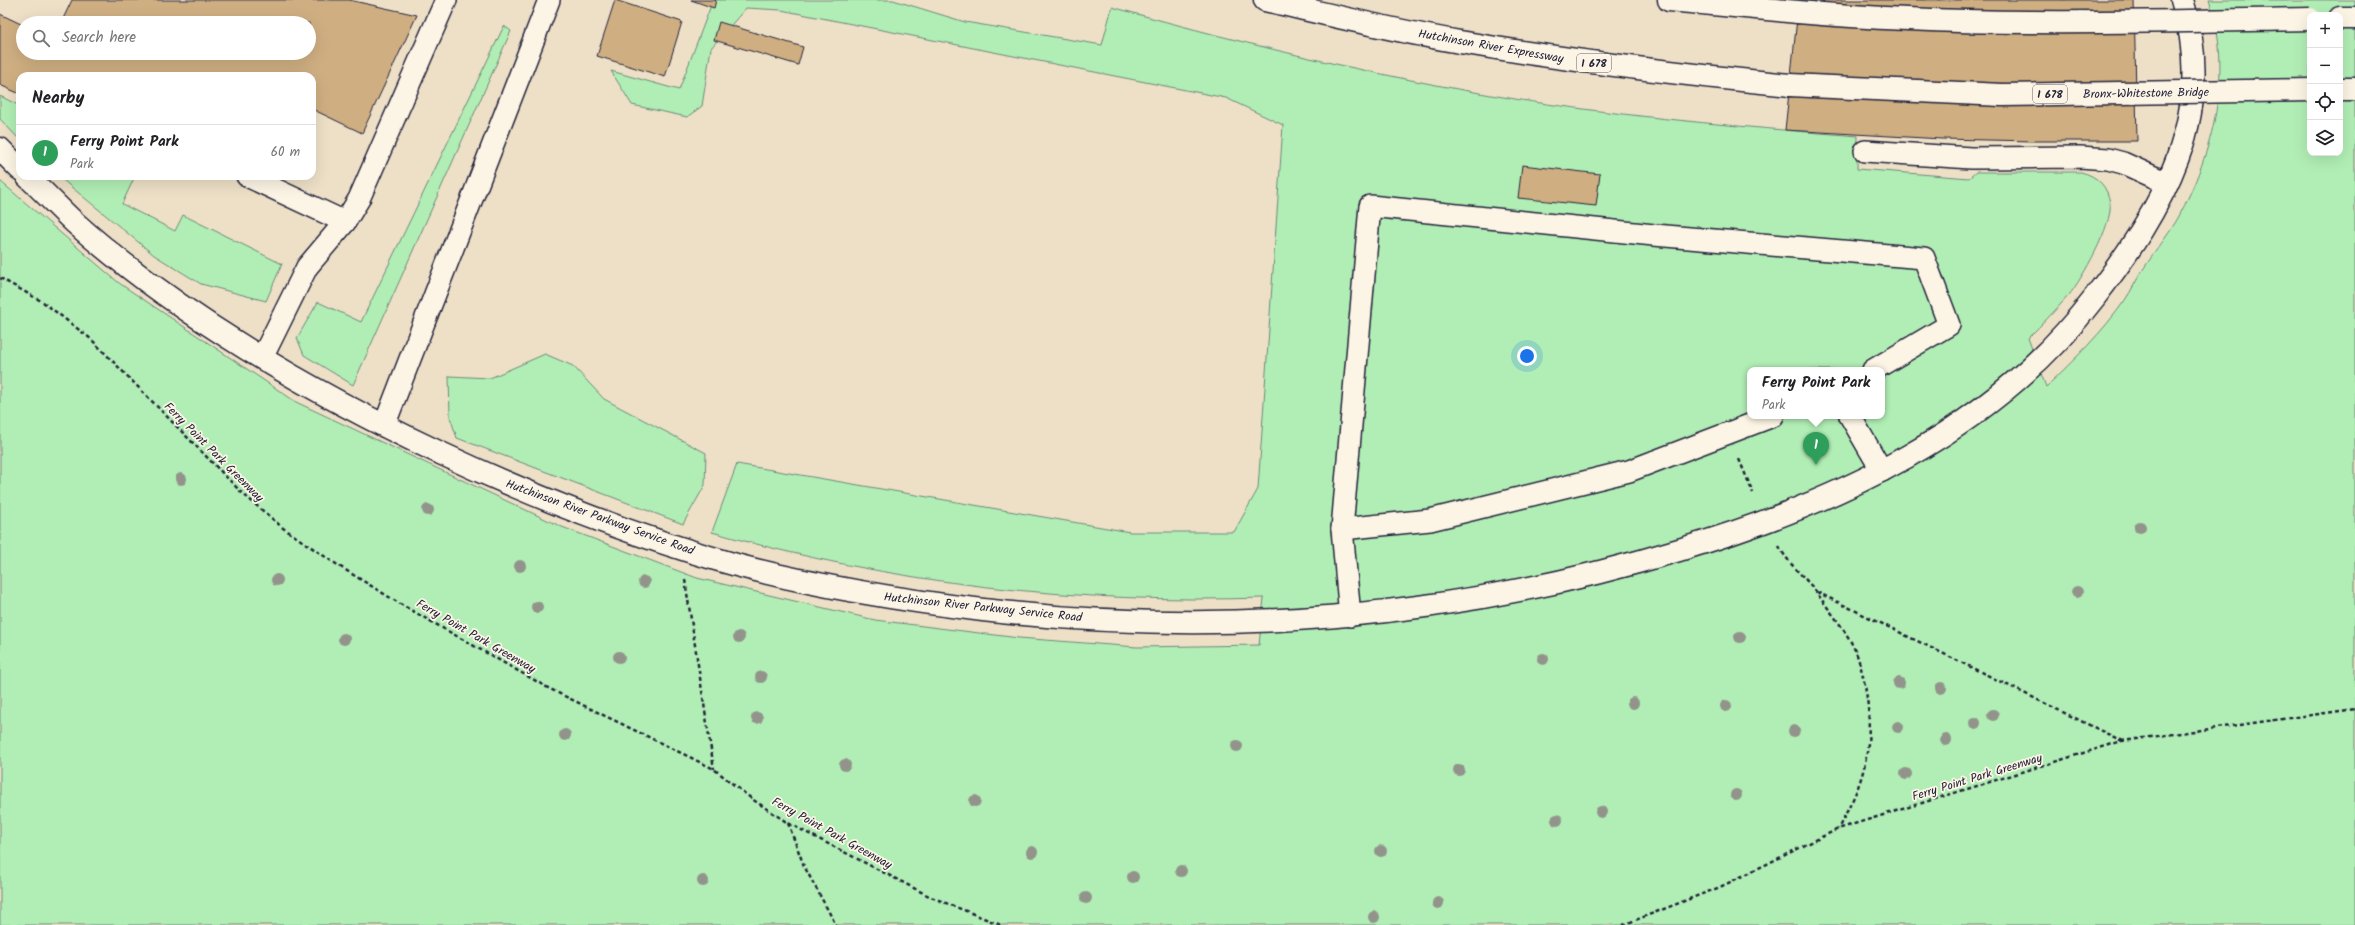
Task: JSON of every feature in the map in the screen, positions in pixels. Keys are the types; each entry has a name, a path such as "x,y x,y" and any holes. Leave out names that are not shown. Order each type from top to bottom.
{"main road":[{"name":"Hutchinson River Expressway","path":"1265,0 1400,31 1504,50 1654,71 1790,85"},
{"path":"1670,0 1859,18 2005,23 2307,19"},
{"name":"Hutchinson River Parkway Service Road","path":"31,180 74,222 137,272 201,318 262,358 384,426 513,486 621,528 738,565 819,584 948,605 1074,618 1209,622 1350,616 1450,604 1535,587 1653,558 1766,521 1833,495 1882,471 1944,435 1995,400 2050,351 2087,308 2121,262 2149,219 2168,183 2183,146 2194,96 2193,43 2182,0"},
{"path":"2343,18 2355,18"},
{"name":"Bronx-Whitestone Bridge","path":"1790,85 2002,95 2307,90"},
{"path":"2343,89 2355,89"},
{"path":"0,149 16,165"}],"lane":[{"path":"262,358 307,267 345,222 358,199 446,0"},
{"path":"384,426 549,0"},
{"path":"1865,151 1971,158 2095,158 2123,164 2168,183"},
{"path":"256,180 345,222"},
{"path":"1350,616 1342,529 1370,206 1654,235 1924,258 1949,326 1878,367"},
{"path":"1342,529 1430,520 1629,471 1766,419"},
{"path":"1852,419 1882,471"}],"path":[{"name":"Ferry Point Park Greenway","path":"0,278 43,302 91,339 242,493 283,528 339,566 402,605 550,689 714,769 752,799 788,823 931,897 1000,925"},
{"path":"1728,434 1766,521 1793,569 1816,592 1841,627 1856,654 1867,696 1870,739 1858,787 1838,829"},
{"path":"684,575 714,769"},
{"path":"1816,592 2122,741"},
{"name":"Ferry Point Park Greenway","path":"1623,925 1720,886 1838,829 2122,741 2355,709"},
{"path":"788,823 804,866 836,925"}],"green space":[{"path":"713,0 893,0 965,22 1102,45 1112,7 1220,36 1328,62 1492,95 1547,104 1664,119 1858,136 1857,169 1969,178 1976,172 2081,172 2097,179 2104,187 2109,198 2110,213 2096,251 2075,287 2028,338 2046,387 2088,345 2128,296 2141,272 2174,225 2190,193 2210,139 2216,111 2219,83 2220,55 2216,27 2209,0 2355,0 2355,925 0,925 0,181 119,283 296,402 562,527 697,578 875,620 1019,638 1137,647 1259,645 1264,598 1124,598 986,587 848,565 780,550 712,532 737,464 1130,532 1234,532 1258,489 1283,125 1226,98 781,10 746,8 711,48 702,106 687,117 632,105 611,71 679,90"},
{"path":"504,26 511,31 353,385 304,355 297,338 318,302 361,322"},
{"path":"0,96 16,104 16,136 0,119"},
{"path":"63,180 133,180 122,204 175,231 183,215 282,264 266,301 201,284 154,255"},
{"path":"545,354 573,366 604,399 706,453 705,485 683,524 457,438 450,417 449,376 490,378"}],"building":[{"path":"72,0 349,0 417,15 362,133 316,111 316,72 16,72 16,92 0,85 0,14 16,22 16,60 316,60 316,16 64,16"},
{"path":"615,0 682,22 665,77 597,56"},
{"path":"691,0 716,0 714,8"},
{"path":"1799,0 2134,0 2137,141 1942,139 1785,130"},
{"path":"719,22 803,47 798,65 714,40"},
{"path":"1522,165 1600,174 1596,206 1518,198"}],"place":[{"name":"Ferry Point Park","path":"1816,465"}]}
